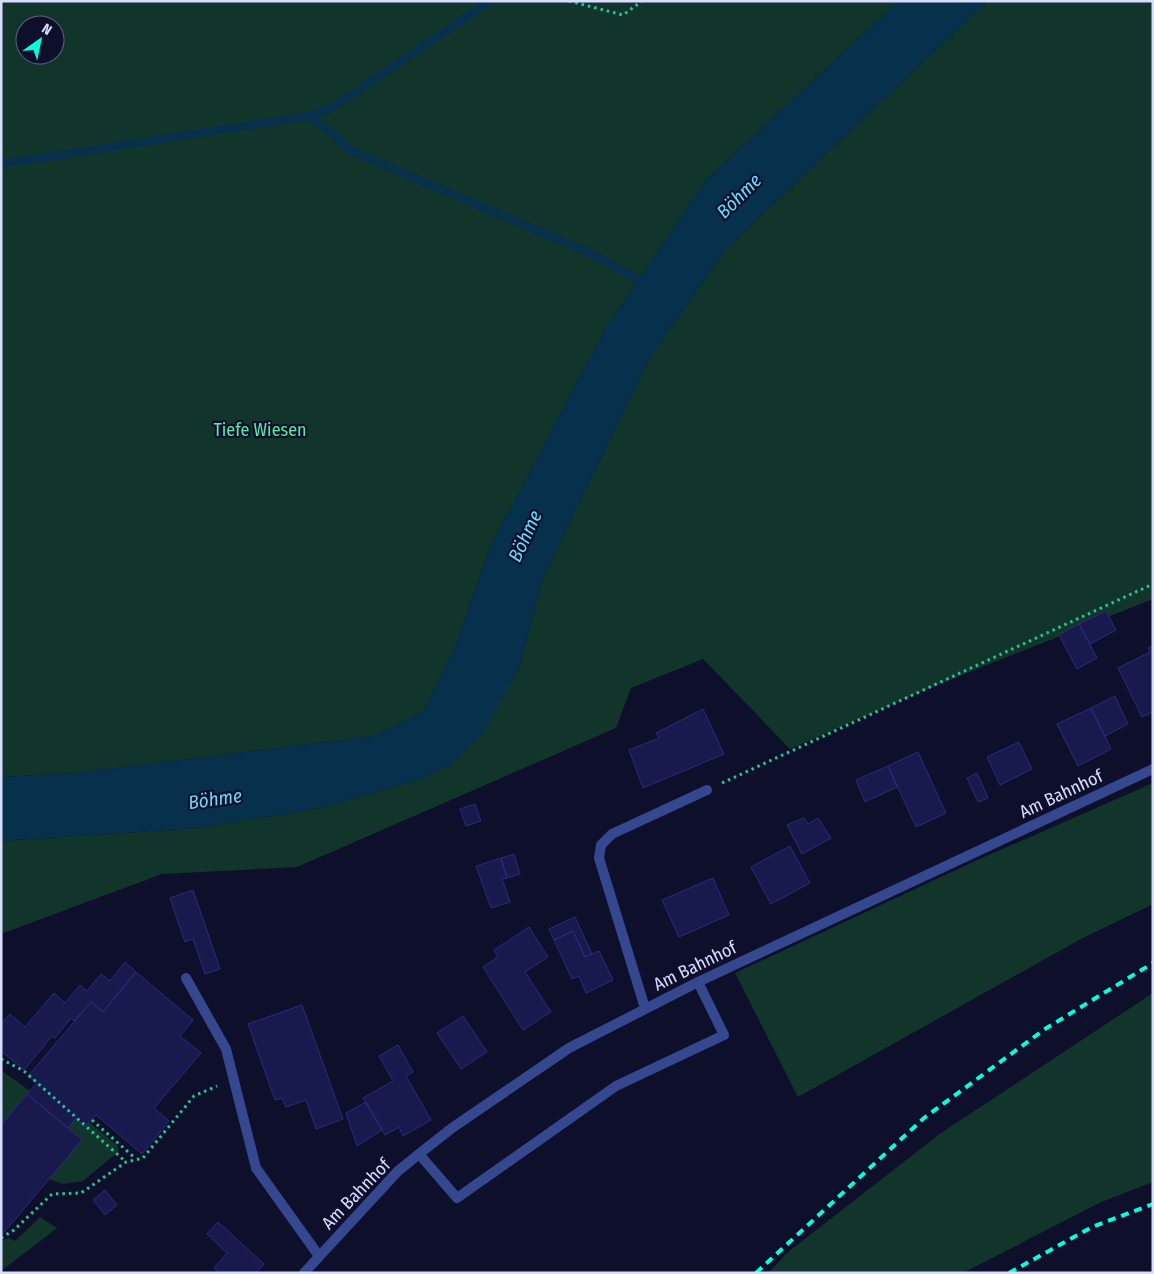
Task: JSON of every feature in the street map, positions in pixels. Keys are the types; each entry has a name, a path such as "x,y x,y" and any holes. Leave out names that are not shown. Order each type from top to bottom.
{"street":[{"name":"Am Bahnhof","path":"304,1273 398,1171 452,1128 569,1048 698,982 1153,769"},
{"path":"646,1008 599,858 601,845 612,834 707,790"},
{"path":"186,978 226,1049 256,1168 319,1256"},
{"path":"419,1154 457,1198 616,1086 724,1035 698,982"}],"path":[{"path":"569,1 623,15 642,1"},
{"path":"707,790 1153,584"},
{"path":"1,1059 24,1071 126,1162"},
{"path":"1,1238 14,1230 52,1194 81,1194 126,1162 135,1158 143,1158 194,1096 233,1079"},
{"path":"92,1120 135,1158"}],"green space":[{"name":"Tiefe Wiesen","path":"1,1 899,1 708,178 608,324 492,543 454,649 424,711 374,736 76,773 1,777"},
{"path":"987,1 1153,1 1153,599 932,687 790,749 703,659 631,688 616,728 297,867 162,874 1,934 1,841 198,828 321,808 424,778 453,763 519,669 542,580 649,359 727,248"},
{"path":"1153,783 1153,904 1079,940 798,1097 735,973 973,862"},
{"path":"1153,993 1153,1182 1099,1203 963,1273 768,1273 788,1252 941,1133"},
{"path":"1,1070 30,1091 1,1125"},
{"path":"76,1118 85,1127 89,1122 117,1145 119,1151 83,1181 63,1184 49,1179 82,1140 68,1128"},
{"path":"40,1217 57,1228 1,1271 1,1240 9,1238 15,1241"}],"water":[{"name":"Böhme","path":"899,1 987,1 727,248 649,359 542,580 519,669 482,735 453,763 424,778 321,808 198,828 1,841 1,777 76,773 374,736 424,711 454,649 492,543 608,324 708,178"}],"building":[{"path":"1106,611 1116,630 1090,644 1079,624"},
{"path":"1079,624 1097,658 1077,669 1059,635"},
{"path":"1153,646 1153,712 1142,717 1118,668 1150,652 1148,648"},
{"path":"1115,696 1128,724 1105,736 1091,708"},
{"path":"1091,708 1111,749 1078,766 1057,724"},
{"path":"703,709 724,754 643,788 629,750 659,738 656,733"},
{"path":"1019,742 1032,769 1000,785 987,757"},
{"path":"918,752 946,813 916,827 888,766"},
{"path":"888,766 897,787 865,802 856,780"},
{"path":"977,773 988,798 978,802 967,778"},
{"path":"475,804 481,821 466,826 460,809"},
{"path":"804,818 808,824 818,818 831,838 802,854 787,825"},
{"path":"790,846 810,883 771,904 751,867"},
{"path":"514,854 520,874 507,878 501,858"},
{"path":"501,858 507,878 502,879 510,902 491,908 476,866"},
{"path":"713,878 729,915 679,937 662,900"},
{"path":"193,890 220,969 205,974 193,939 185,942 170,898"},
{"path":"575,917 592,954 585,957 573,931 554,940 549,929"},
{"path":"529,927 548,957 525,972 551,1012 523,1030 483,967 498,957 494,950"},
{"path":"573,931 585,957 599,951 613,980 586,993 579,976 572,979 554,940"},
{"path":"125,962 136,972 103,1012 91,1002 74,1021 71,1018 55,1038 52,1036 24,1070 1,1051 1,1024 10,1014 25,1027 54,993 65,1003 80,985 87,991 101,974 110,981"},
{"path":"136,972 193,1020 180,1036 201,1053 154,1108 169,1121 142,1154 96,1115 85,1127 76,1118 68,1128 27,1094 37,1083 28,1076 91,1002 103,1012"},
{"path":"302,1005 343,1119 316,1129 306,1100 286,1107 282,1098 275,1100 248,1024"},
{"path":"463,1016 487,1052 461,1069 437,1033"},
{"path":"398,1045 413,1072 406,1076 431,1120 403,1136 399,1127 385,1135 363,1098 393,1081 379,1056"},
{"path":"27,1094 82,1140 1,1236 1,1125"},
{"path":"366,1102 382,1130 357,1146 346,1113"},
{"path":"105,1190 117,1205 105,1215 93,1200"},
{"path":"218,1222 264,1264 256,1273 220,1273 214,1268 227,1253 207,1234"}],"waterway":[{"path":"1,164 310,116 332,108 490,1"},
{"path":"310,116 352,151 592,254 646,284"}],"railway":[{"path":"756,1273 924,1118 1045,1029 1153,963"},
{"path":"1009,1273 1092,1227 1153,1204"}]}
